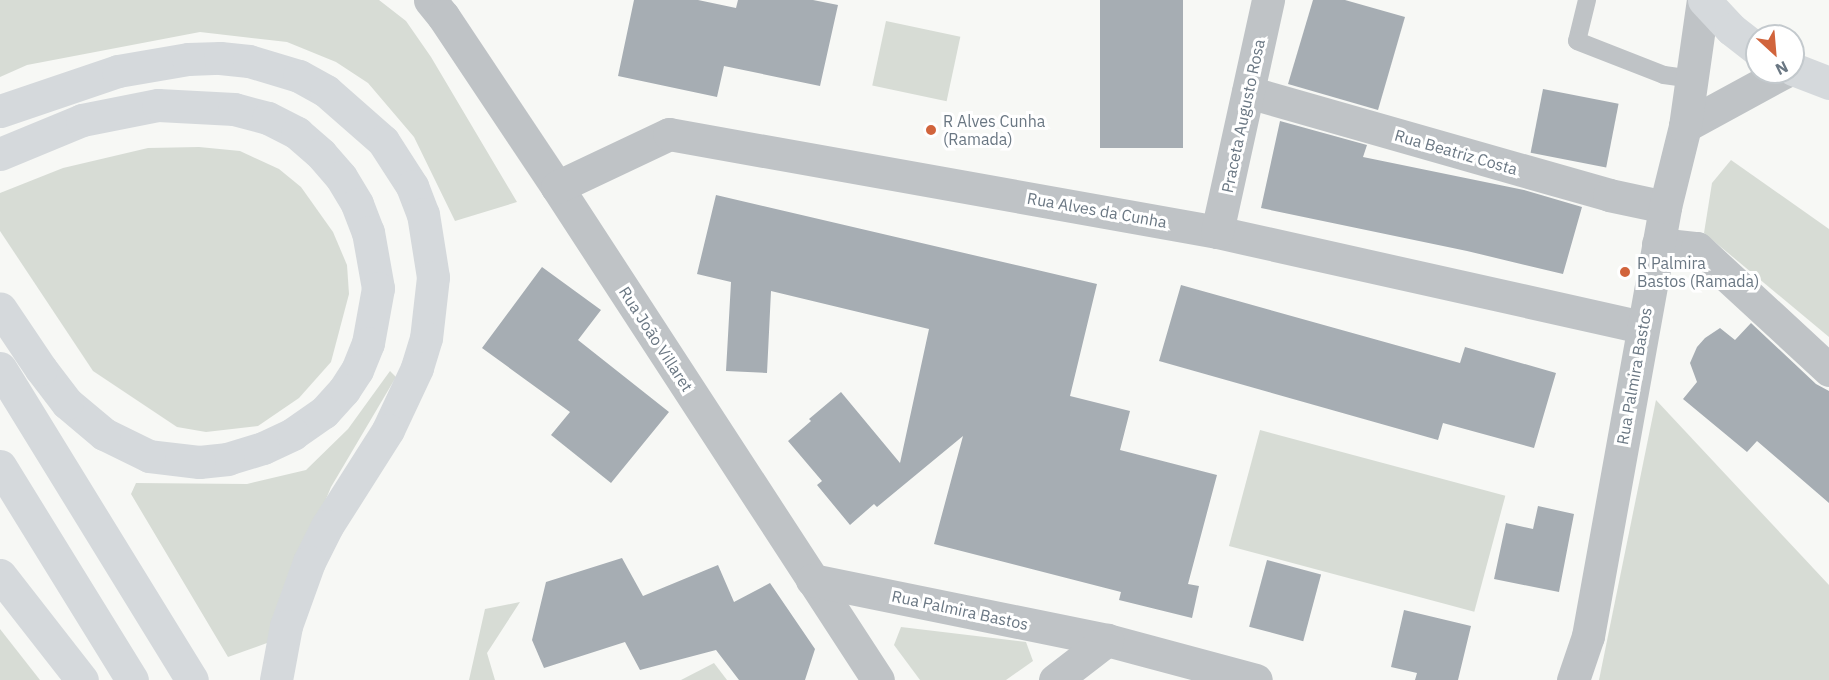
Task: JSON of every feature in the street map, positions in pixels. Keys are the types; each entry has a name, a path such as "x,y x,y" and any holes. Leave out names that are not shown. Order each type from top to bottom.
{"main road":[{"path":"1703,0 1731,29 1745,40"},
{"path":"0,111 118,71 188,59 220,58 277,68 326,91 371,128 396,158 412,186 423,214 432,267 432,306 426,338 417,368 388,430 327,526 309,562 286,626 276,680"},
{"path":"1805,74 1829,83"},
{"path":"0,154 43,134 82,120 158,105 234,109 268,118 297,133 321,154 341,177 357,204 368,232 378,288 368,343 344,390 324,412 293,434 263,448 228,459 200,462 149,456 104,434 75,410 41,369 0,308"},
{"path":"0,368 192,680"},
{"path":"0,466 132,680"},
{"path":"0,575 81,680"}],"street":[{"name":"Praceta Augusto Rosa","path":"1217,232 1268,0"},
{"name":"Rua Palmira Bastos","path":"1574,680 1588,636 1665,207 1685,126 1703,0"},
{"name":"Rua João Villaret","path":"441,5 878,680"},
{"path":"1685,126 1762,84"},
{"name":"Rua Beatriz Costa","path":"1248,92 1609,195 1665,207"},
{"name":"Rua Alves da Cunha","path":"558,187 669,134 1217,232 1643,327"},
{"path":"1658,244 1697,248 1829,370"},
{"name":"Rua Palmira Bastos","path":"812,580 1107,640 1256,680"},
{"path":"1055,680 1107,640"}],"lane":[{"path":"1587,0 1577,41 1664,75 1691,79"}],"shaded area":[{"path":"0,0 379,0 406,21 431,57 517,202 455,221 414,137 368,83 336,62 287,42 200,32 27,65 0,77"},
{"path":"886,21 960,37 947,101 872,86"},
{"path":"199,147 240,151 279,169 301,187 333,232 347,265 349,294 331,362 299,398 258,426 206,432 177,427 93,371 0,231 0,193 63,168 148,148"},
{"path":"1731,160 1829,229 1829,337 1704,233 1712,183"},
{"path":"390,371 396,377 331,487 267,643 228,657 131,494 136,483 247,484 306,470 348,429"},
{"path":"1656,400 1829,585 1829,680 1599,680"},
{"path":"1260,430 1505,496 1474,612 1229,546"},
{"path":"520,602 487,653 495,680 469,680 485,609"},
{"path":"901,627 1026,642 1033,661 1006,680 920,680 894,645"},
{"path":"0,629 40,680 0,680"},
{"path":"714,663 727,680 681,680"}],"building":[{"path":"634,0 698,0 736,8 738,0 813,0 838,5 820,86 724,66 717,97 618,76"},
{"path":"1100,0 1183,0 1183,148 1100,148"},
{"path":"1313,0 1345,0 1405,17 1378,110 1288,84"},
{"path":"1543,89 1619,104 1606,167 1531,153"},
{"path":"1280,121 1367,145 1363,157 1524,190 1582,207 1563,274 1467,251 1261,208"},
{"path":"716,195 1097,284 1070,396 1130,411 1120,450 1217,475 1188,584 1199,586 1192,618 1119,600 1121,592 934,544 963,436 877,507 874,504 850,525 817,485 822,481 788,441 811,421 809,419 841,392 900,463 929,329 771,291 767,373 726,371 731,282 697,274"},
{"path":"542,267 601,310 578,340 669,412 611,483 551,435 570,412 482,348"},
{"path":"1181,285 1460,363 1465,347 1556,373 1534,448 1443,423 1438,440 1159,361"},
{"path":"1751,323 1816,384 1829,391 1829,503 1757,441 1747,452 1683,399 1697,382 1690,363 1697,347 1705,338 1720,328 1735,340"},
{"path":"1538,506 1574,514 1559,592 1494,579 1506,523 1533,529"},
{"path":"622,558 643,596 718,565 734,602 770,583 815,649 805,680 739,680 716,650 640,670 625,642 544,668 532,640 546,582"},
{"path":"1267,560 1321,574 1303,641 1249,627"},
{"path":"1404,610 1471,626 1458,680 1415,680 1417,673 1391,667"}],"place":[{"name":"R Alves Cunha (Ramada)","path":"931,130"},
{"name":"R Palmira Bastos (Ramada)","path":"1625,272"}]}
